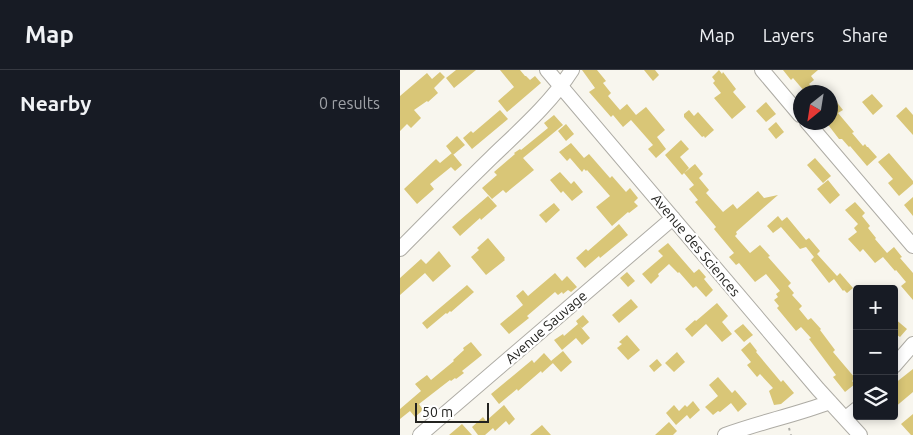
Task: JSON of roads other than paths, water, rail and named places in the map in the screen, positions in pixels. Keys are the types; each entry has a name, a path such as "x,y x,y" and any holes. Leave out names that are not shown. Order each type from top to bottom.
{"street":[{"name":"Avenue des Sciences","path":"547,70 860,435"},
{"path":"400,249 531,119 562,86 572,70"},
{"path":"762,70 793,107"},
{"path":"814,130 913,246"},
{"name":"Avenue Sauvage","path":"420,435 673,218"},
{"path":"898,361 913,344"},
{"path":"725,435 830,402"},
{"path":"846,418 853,412"}]}
